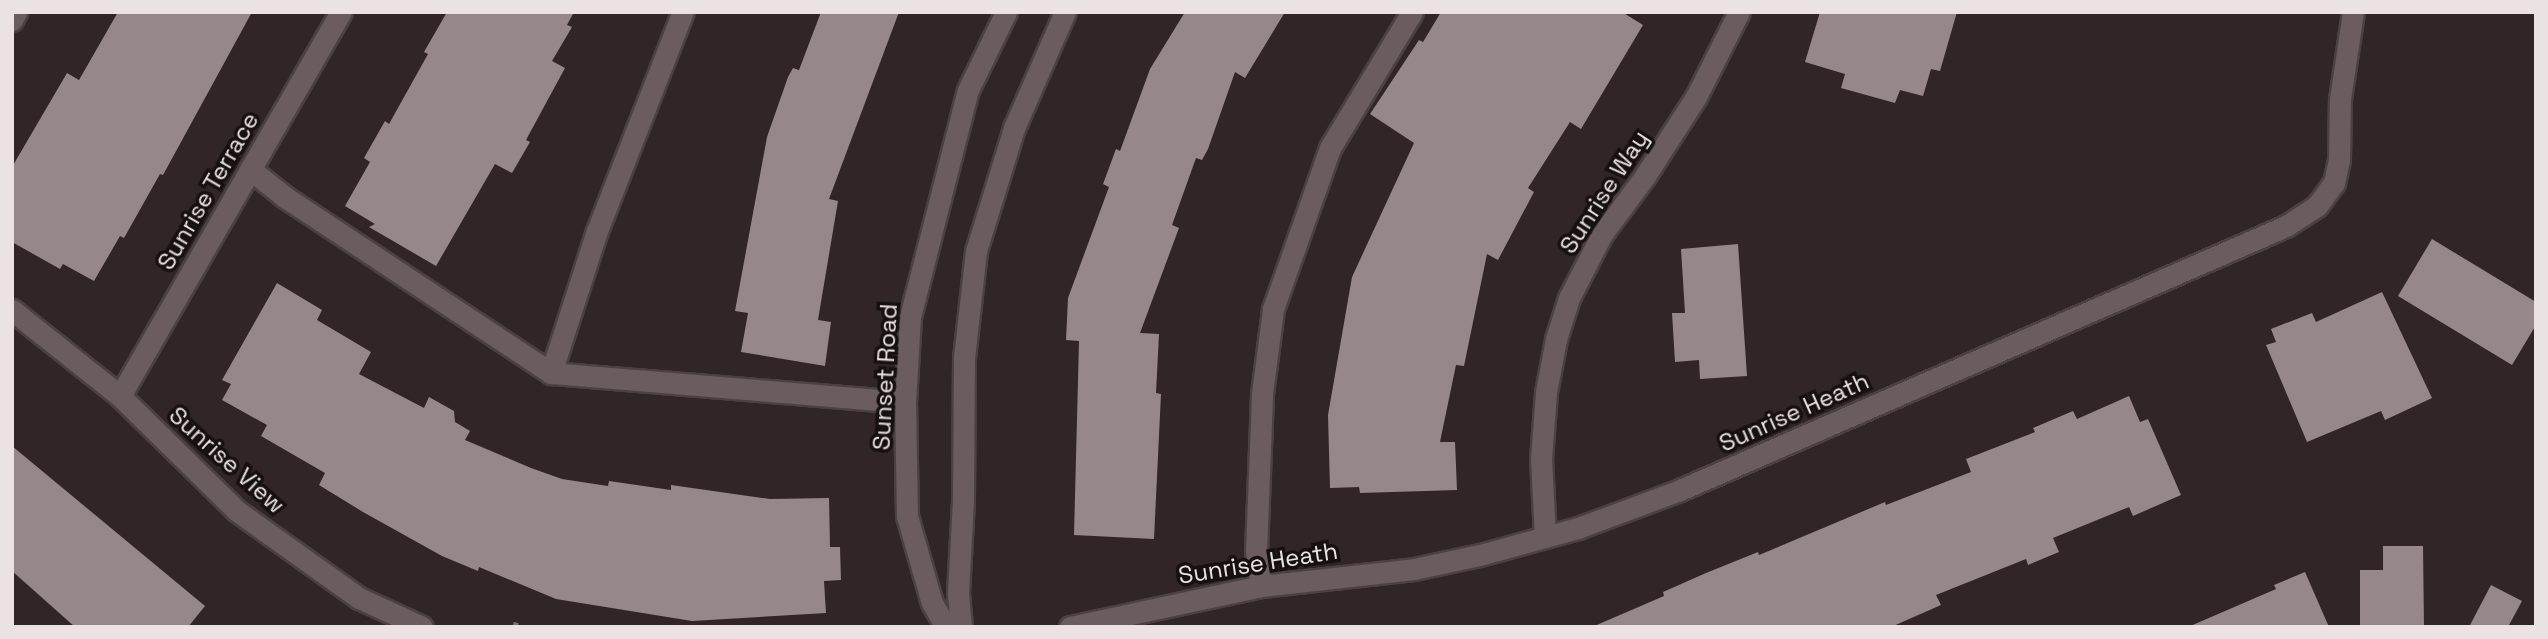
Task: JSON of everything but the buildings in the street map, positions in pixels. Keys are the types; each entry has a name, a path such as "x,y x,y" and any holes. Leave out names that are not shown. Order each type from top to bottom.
{"street":[{"path":"12,20 16,12"},
{"name":"Sunrise Terrace","path":"120,396 341,12"},
{"path":"551,373 597,231 683,12"},
{"name":"Sunset Road","path":"946,627 932,603 907,516 905,402 911,317 968,90 1006,12"},
{"path":"961,627 958,593 963,500 964,358 976,251 1014,128 1065,12"},
{"path":"1261,586 1256,552 1262,394 1273,309 1330,148 1412,12"},
{"name":"Sunrise Way","path":"1545,537 1541,460 1546,392 1556,339 1570,298 1602,234 1645,176 1696,97 1739,12"},
{"name":"Sunrise Heath","path":"1070,627 1261,586 1414,569 1545,537 1680,490 2286,226 2317,206 2334,183 2339,160 2340,99 2353,12"},
{"path":"250,169 285,197 551,373 905,402"},
{"name":"Sunrise View","path":"12,310 120,396 237,511 359,598 422,627"}]}
